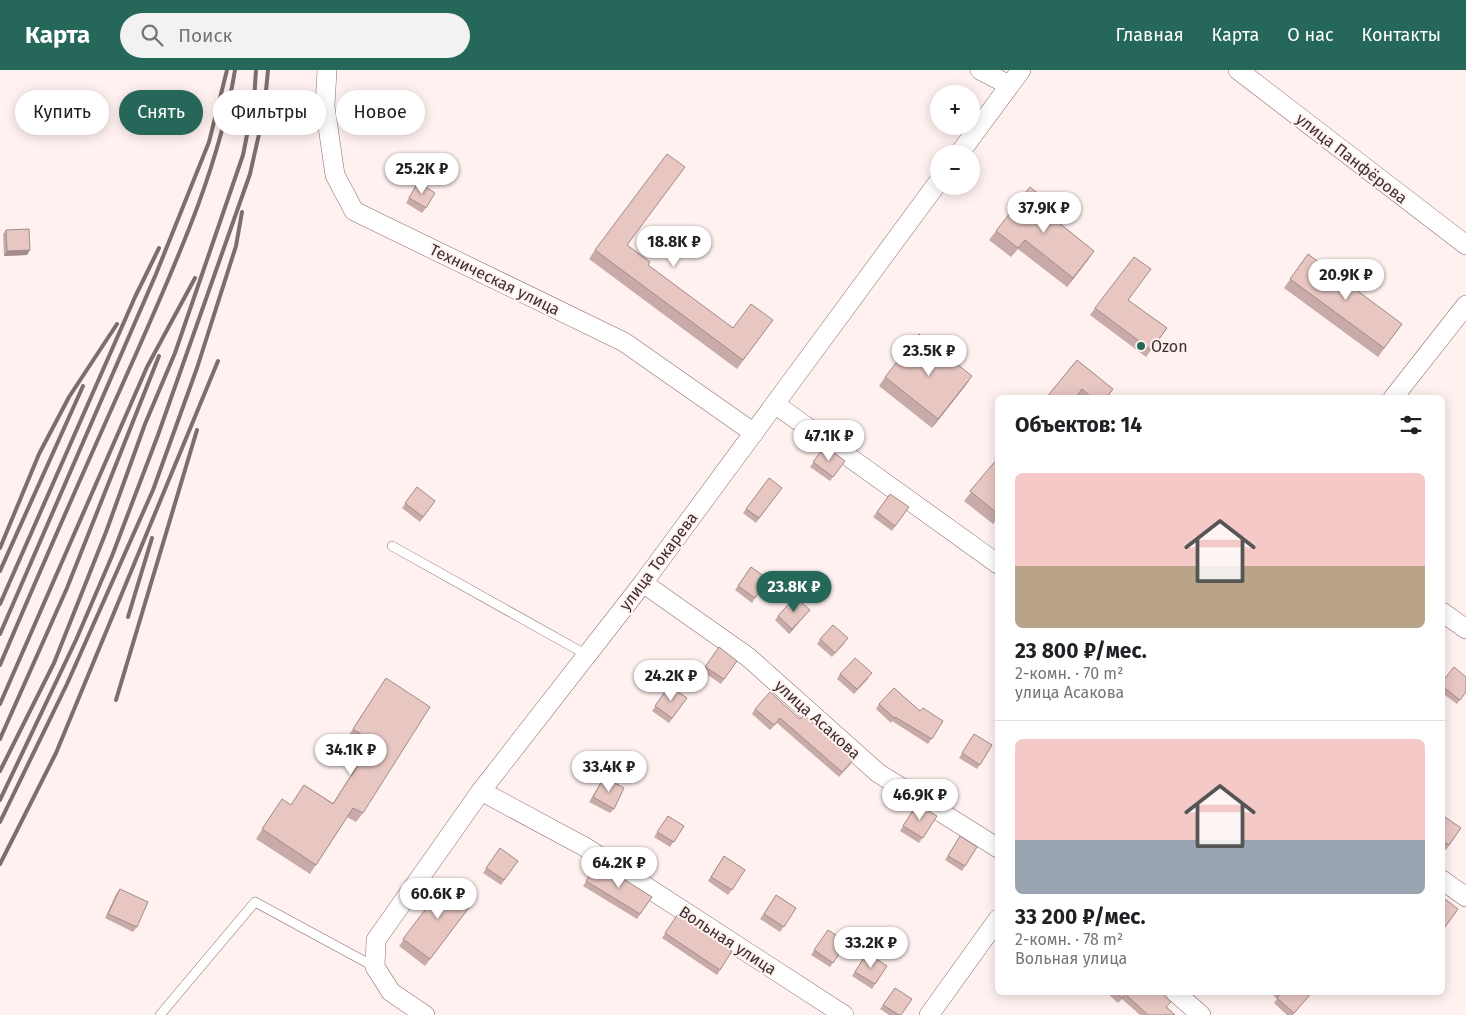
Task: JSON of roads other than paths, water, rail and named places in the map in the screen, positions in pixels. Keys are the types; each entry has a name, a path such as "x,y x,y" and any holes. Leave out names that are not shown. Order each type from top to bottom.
{"street":[{"name":"Техническая улица","path":"327,70 325,106 336,175 354,211 624,342 754,433"},
{"path":"980,70 1010,85"},
{"path":"966,145 1021,70"},
{"name":"улица Панфёрова","path":"1238,70 1466,245"},
{"name":"улица Токарева","path":"375,967 376,940 481,791 642,583 930,193"},
{"path":"1395,395 1466,305"},
{"path":"776,404 995,562"},
{"name":"улица Асакова","path":"642,583 748,657 878,773 995,846"},
{"path":"1445,614 1466,629"},
{"name":"Вольная улица","path":"481,791 585,847 844,1015"},
{"path":"1445,882 1466,897"},
{"path":"929,1015 995,922"},
{"path":"375,967 391,992 425,1015"},
{"path":"1177,995 1200,1015"}],"lane":[{"path":"392,546 586,655"},
{"path":"160,1015 255,902 375,967"}],"railway":[{"path":"0,634 156,274 209,142 227,70"},
{"path":"0,665 181,250 218,143 228,107 235,70"},
{"path":"0,771 54,663 106,532 145,424 175,353 243,155 254,100 256,70"},
{"path":"0,800 76,640 112,556 158,435 250,174 264,112 268,70"},
{"path":"0,822 67,684 153,490 197,368 236,246 242,212"},
{"path":"0,604 135,297 159,248"},
{"path":"0,704 147,367 195,278"},
{"path":"0,548 39,454 69,397 117,324"},
{"path":"0,739 67,588 159,356"},
{"path":"0,864 56,753 218,361"},
{"path":"0,571 83,386"},
{"path":"116,700 197,430"},
{"path":"128,617 152,538"}],"place":[{"name":"Ozon","path":"1141,346"}]}
